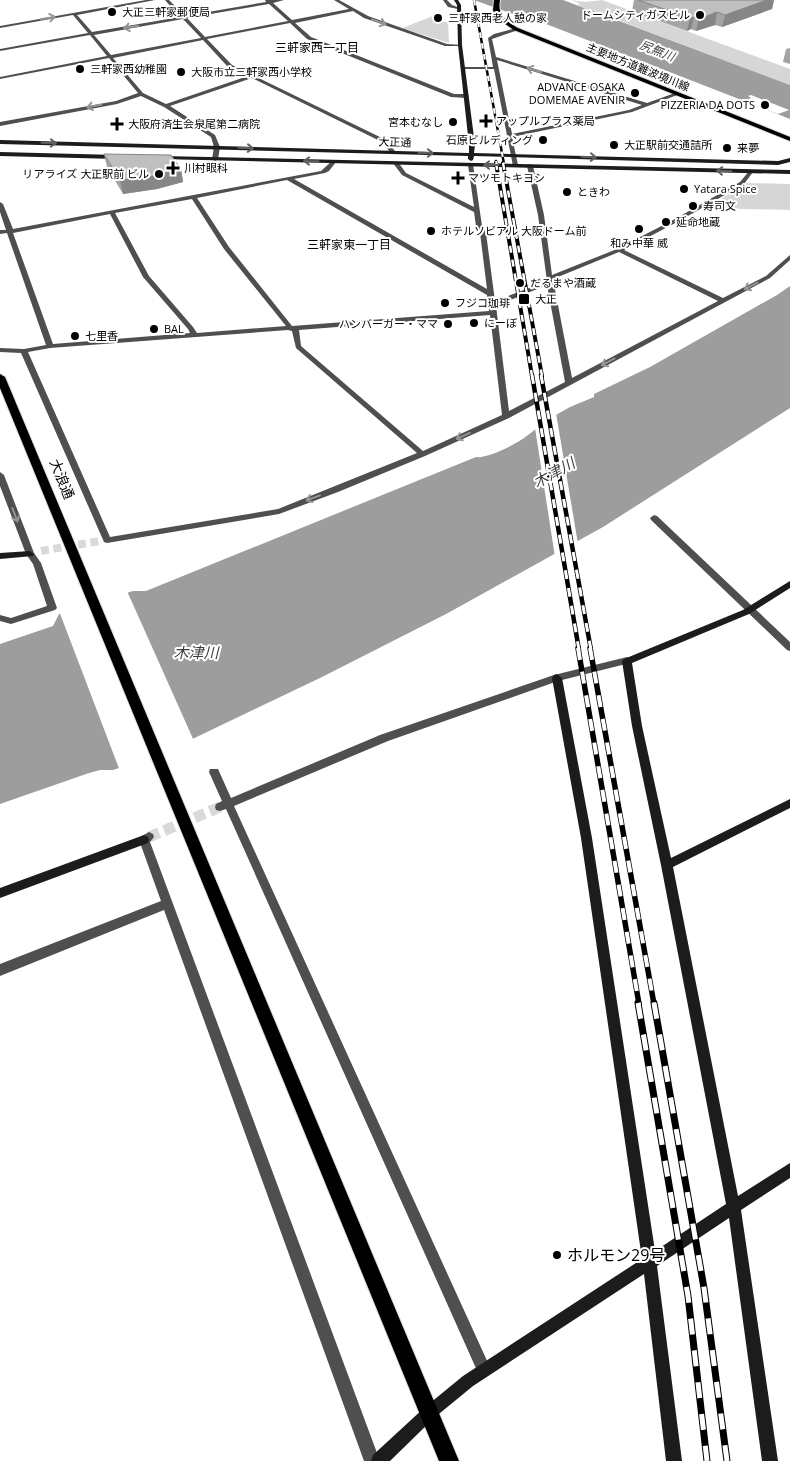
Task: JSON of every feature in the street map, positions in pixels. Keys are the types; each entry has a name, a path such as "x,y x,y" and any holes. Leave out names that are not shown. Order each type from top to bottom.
{"main road":[{"path":"458,17 499,17 495,7 498,0"},
{"name":"主要地方道難波境川線","path":"499,17 516,29 790,139"},
{"name":"大浪通","path":"0,377 428,1414"},
{"path":"428,1414 449,1461"}],"street":[{"path":"0,27 153,0"},
{"path":"167,0 230,66 382,140 393,152"},
{"path":"0,50 282,0"},
{"path":"336,0 366,17 446,45 460,45"},
{"path":"445,0 450,6 458,8"},
{"path":"456,0 459,5 460,45 472,154 471,165 491,294 506,416"},
{"path":"268,1 309,38 447,94 466,96"},
{"path":"0,78 353,10"},
{"path":"74,14 141,94 166,106 212,136 216,147 215,159"},
{"path":"515,166 490,38 516,29"},
{"path":"494,58 647,105"},
{"path":"463,68 496,68"},
{"path":"166,106 251,77"},
{"path":"0,124 117,102 141,94"},
{"path":"510,136 630,111 677,94"},
{"name":"大正通","path":"0,142 778,163 790,160"},
{"path":"0,154 122,157"},
{"name":"大正通","path":"152,158 790,172"},
{"path":"0,232 112,213 323,172 333,162"},
{"path":"396,163 404,174 477,211"},
{"path":"530,166 541,215 545,251 569,383"},
{"path":"492,305 620,250 742,183 750,172"},
{"path":"289,179 491,294"},
{"path":"194,197 226,248 293,328 298,347 422,454"},
{"path":"0,204 50,346"},
{"path":"112,213 146,277 191,328 194,335"},
{"path":"620,250 723,301"},
{"path":"24,351 104,540 279,510 422,454 506,416 768,277 790,257"},
{"path":"0,350 24,351 50,346 493,313"},
{"path":"0,475 30,554 37,563 52,608 11,621 0,618"},
{"path":"654,518 790,648"},
{"path":"0,556 30,554 41,551"},
{"path":"224,806 384,738 557,678 627,661 750,610 790,584"},
{"path":"627,661 637,726 667,865 734,1208 770,1461"},
{"path":"557,678 574,752 660,1335 674,1461"},
{"path":"214,772 224,806 484,1370"},
{"path":"667,865 790,803"},
{"path":"0,893 146,839 167,904 372,1461"},
{"path":"0,970 167,904"},
{"path":"379,1461 428,1414 484,1370 790,1170"}],"shaded area":[{"path":"571,0 585,2 602,0 790,69 790,85 580,6 579,3"},
{"path":"433,16 434,22 448,22 449,43 402,28"},
{"path":"747,183 790,184 790,210 706,208"}],"water":[{"name":"尻無川","path":"474,0 563,0 790,85 790,119 523,15 515,16"},
{"name":"木津川","path":"790,286 790,408 603,527 448,613 322,677 157,756 113,770 100,770 89,773 0,804 0,644 53,626 59,614 133,591 146,591 476,457 491,455 500,451 520,441 540,424 570,407 594,397 594,394 650,367"}],"pier":[{"name":"PIZZERIA DA DOTS","path":"751,95 789,110 778,114 744,101 751,98 748,96"},
{"path":"556,413 578,544 555,557 535,428 539,422"},
{"path":"127,591 194,741 158,758 120,771 59,611"}],"building":[{"path":"638,0 767,0 725,15 717,12 699,19 690,18"},
{"path":"104,154 171,155 181,169 154,176 120,180"}],"tunnel":[{"path":"41,551 100,541"},
{"path":"149,837 220,807"}],"railway":[{"path":"474,0 504,164"},
{"path":"496,163 532,376"},
{"path":"503,163 542,376"},
{"path":"532,375 579,650"},
{"path":"541,375 591,650"},
{"path":"578,648 639,1004"},
{"path":"590,648 654,1004"},
{"path":"638,1003 688,1296 707,1461"},
{"path":"654,1003 704,1288 727,1461"}],"place":[{"name":"大正三軒家郵便局","path":"112,12"},
{"name":"ドームシティガスビル","path":"700,15"},
{"name":"三軒家西老人憩の家","path":"438,18"},
{"name":"三軒家西幼稚園","path":"80,69"},
{"name":"大阪市立三軒家西小学校","path":"181,72"},
{"name":"ADVANCE OSAKA DOMEMAE AVENIR","path":"635,93"},
{"name":"PIZZERIA DA DOTS","path":"765,105"},
{"name":"アップルプラス薬局","path":"486,121"},
{"name":"宮本むなし","path":"453,122"},
{"name":"大阪府済生会泉尾第二病院","path":"117,124"},
{"name":"石原ビルディング","path":"543,140"},
{"name":"大正駅前交通詰所","path":"614,145"},
{"name":"来夢","path":"727,148"},
{"name":"川村眼科","path":"173,168"},
{"name":"リアライズ 大正駅前 ビル","path":"159,174"},
{"name":"マツモトキヨシ","path":"458,178"},
{"name":"Yatara Spice","path":"684,189"},
{"name":"ときわ","path":"567,192"},
{"name":"寿司文","path":"693,206"},
{"name":"延命地蔵","path":"666,222"},
{"name":"和み中華 威","path":"639,229"},
{"name":"ホテルソビアル 大阪ドーム前","path":"431,231"},
{"name":"だるまや酒蔵","path":"520,283"},
{"name":"大正","path":"524,299"},
{"name":"フジコ珈琲","path":"445,303"},
{"name":"にーぼ","path":"474,323"},
{"name":"ハンバーガー・ママ","path":"448,324"},
{"name":"BAL","path":"154,329"},
{"name":"七里香","path":"75,336"},
{"name":"ホルモン29号","path":"557,1255"}],"district":[{"name":"三軒家西一丁目","path":"317,48"},
{"name":"三軒家東一丁目","path":"349,245"}]}
